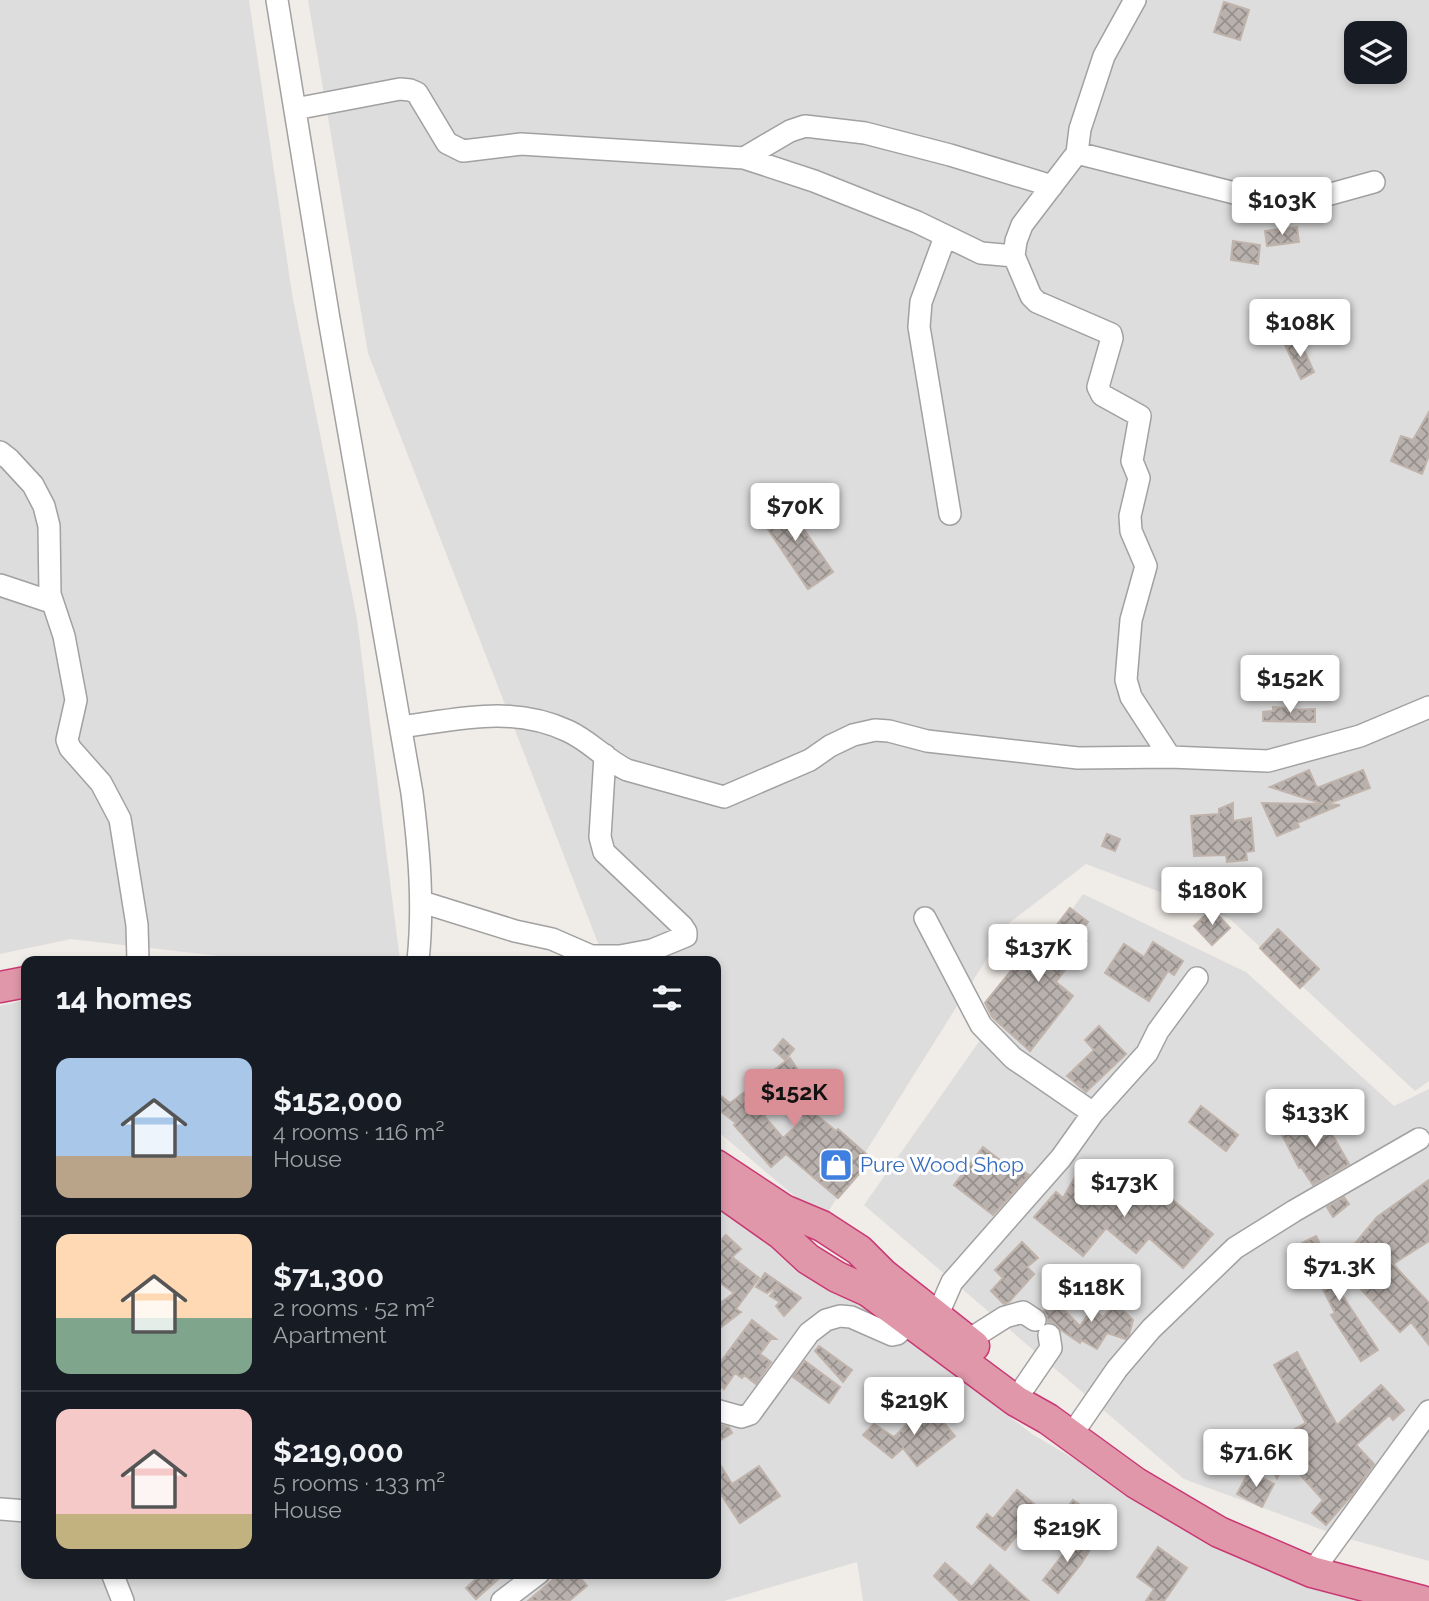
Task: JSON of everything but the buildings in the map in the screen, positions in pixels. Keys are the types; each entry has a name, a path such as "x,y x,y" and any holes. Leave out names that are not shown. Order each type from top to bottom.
{"highway":[{"path":"0,987 21,983"},
{"path":"721,1168 784,1210 822,1226 859,1250 924,1320 1016,1401 1136,1483 1219,1531 1312,1572 1422,1601"},
{"path":"721,1192 781,1234 808,1259 837,1277 967,1341 1025,1386 1059,1428"}],"street":[{"path":"277,0 418,834 422,902 418,956"},
{"path":"1135,0 1104,56 1080,129 1077,153 1023,225 1014,256 1031,296 1037,302 1111,334 1099,391 1140,416 1132,461 1139,478 1130,516 1132,531 1146,566 1131,620 1126,680 1131,697 1170,757"},
{"path":"295,110 410,89 417,93 447,143 463,151 521,145 744,158 878,206 981,253 1014,256"},
{"path":"744,158 790,131 805,126 865,133 1052,186"},
{"path":"1077,153 1275,203 1302,202 1374,182"},
{"path":"945,237 921,302 919,327 950,514"},
{"path":"0,452 33,485 44,506 49,526 51,602 64,636 76,699 67,740 70,748 101,783 120,819 137,925 138,956"},
{"path":"0,584 51,602"},
{"path":"401,727 497,714 541,720 571,732 627,771 724,797 810,760 853,735 875,730 927,741 1078,758 1170,757 1268,761 1360,736 1429,707"},
{"path":"422,902 515,932 552,939 591,956 620,956 652,950 686,936 682,926 604,852 600,837 605,755"},
{"path":"925,918 981,1025 1013,1058 1093,1112"},
{"path":"721,1411 741,1417 750,1414 809,1333 826,1320 840,1316 851,1317 892,1335 924,1320 952,1282 1061,1158 1093,1112 1147,1053 1158,1031 1197,978"},
{"path":"1059,1428 1117,1369 1151,1329 1235,1248 1293,1211 1419,1139"},
{"path":"967,1341 1005,1317 1023,1312 1042,1328 1051,1348 1025,1386"},
{"path":"1312,1572 1429,1411"},
{"path":"1,1509 21,1511"},
{"path":"114,1579 123,1601"},
{"path":"502,1601 531,1579"}],"shaded area":[{"path":"0,0 249,0 292,294 357,619 399,956 219,956 71,939 0,954"},
{"path":"308,0 1429,0 1429,1081 1415,1091 1229,918 1086,864 1009,923 823,1220 721,1134 721,956 603,956 368,353"},
{"path":"1083,894 1246,972 1394,1106 1429,1089 1429,1561 1342,1537 1184,1479 864,1205"},
{"path":"21,1001 21,1579 721,1579 721,1203 858,1299 1032,1434 1249,1563 1380,1601 863,1601 857,1562 724,1601 0,1601 0,1006"}],"place":[{"name":"Pure Wood Shop","path":"836,1165"}]}
